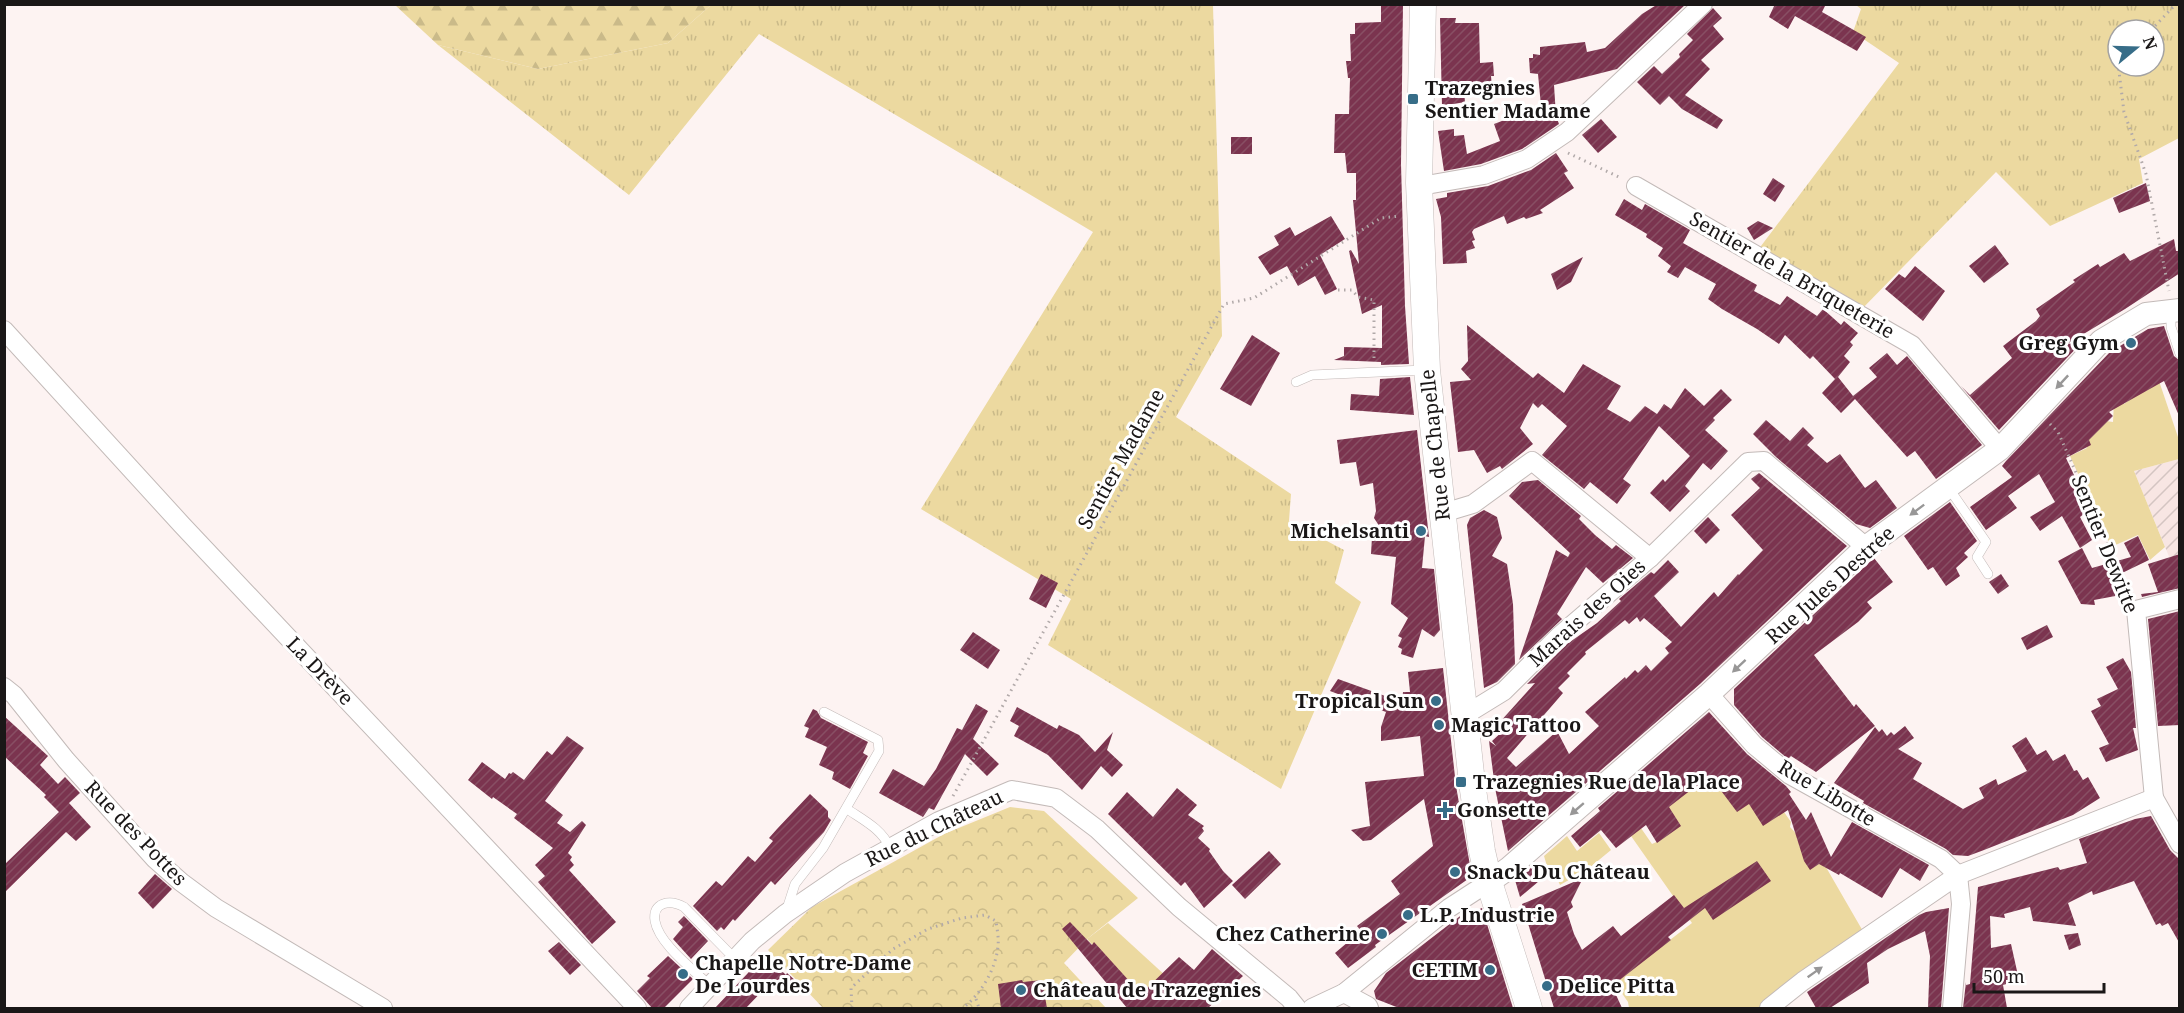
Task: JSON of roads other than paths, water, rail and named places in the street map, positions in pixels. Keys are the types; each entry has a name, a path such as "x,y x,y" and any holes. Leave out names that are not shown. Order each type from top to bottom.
{"main road":[{"name":"Rue de Chapelle","path":"1423,4 1419,183 1427,370 1482,851 1529,1008"}],"street":[{"path":"1419,183 1432,184 1484,175 1527,159 1567,132 1703,4"},
{"name":"Sentier de la Briqueterie","path":"1636,186 1912,345 2000,449"},
{"name":"Rue Jules Destrée","path":"1490,882 1709,694 1866,548 2000,449 2101,341 2146,314 2175,310"},
{"name":"La Drève","path":"4,330 182,525 637,1008"},
{"name":"Marais des Oies","path":"1443,513 1473,504 1532,461 1650,558 1559,636 1504,691 1465,715"},
{"path":"1650,558 1748,462 1764,461 1866,548"},
{"name":"Sentier Dewitte","path":"2154,798 2136,610 2180,598"},
{"name":"Rue des Pottes","path":"4,687 14,695 66,760 125,826 155,859 181,882 216,908 383,1008"},
{"name":"Rue Libotte","path":"1709,694 1754,746 1790,775 1941,858 1958,875"},
{"name":"Rue du Château","path":"689,1008 752,941 785,914 844,873 939,821 1012,790 1056,798 1097,829 1179,907 1289,998 1297,1008"},
{"path":"1769,1008 1813,974 1958,875 2154,798 2180,844"},
{"path":"1952,1008 1961,904 1958,875"},
{"path":"1312,1008 1344,993 1449,908 1490,882"},
{"path":"1344,993 1370,1008"}],"lane":[{"path":"2175,310 2171,327 2180,354"},
{"path":"1296,382 1312,375 1427,370"},
{"path":"1948,487 1986,542 1977,557 1988,573"},
{"path":"785,914 795,884 823,848 879,751 878,740 824,712"},
{"path":"847,809 874,827 886,838 890,848"},
{"path":"710,986 662,940 655,918 658,908 666,902 684,907 735,959"}],"place":[{"name":"Trazegnies Sentier Madame","path":"1413,99"},
{"name":"Greg Gym","path":"2131,343"},
{"name":"Michelsanti","path":"1421,531"},
{"name":"Tropical Sun","path":"1436,701"},
{"name":"Magic Tattoo","path":"1439,725"},
{"name":"Trazegnies Rue de la Place","path":"1461,782"},
{"name":"Gonsette","path":"1445,810"},
{"name":"Snack Du Château","path":"1455,872"},
{"name":"L.P. Industrie","path":"1408,915"},
{"name":"Chez Catherine","path":"1382,934"},
{"name":"CETIM","path":"1490,970"},
{"name":"Chapelle Notre-Dame De Lourdes","path":"683,974"},
{"name":"Delice Pitta","path":"1547,986"},
{"name":"Château de Trazegnies","path":"1021,990"}]}
